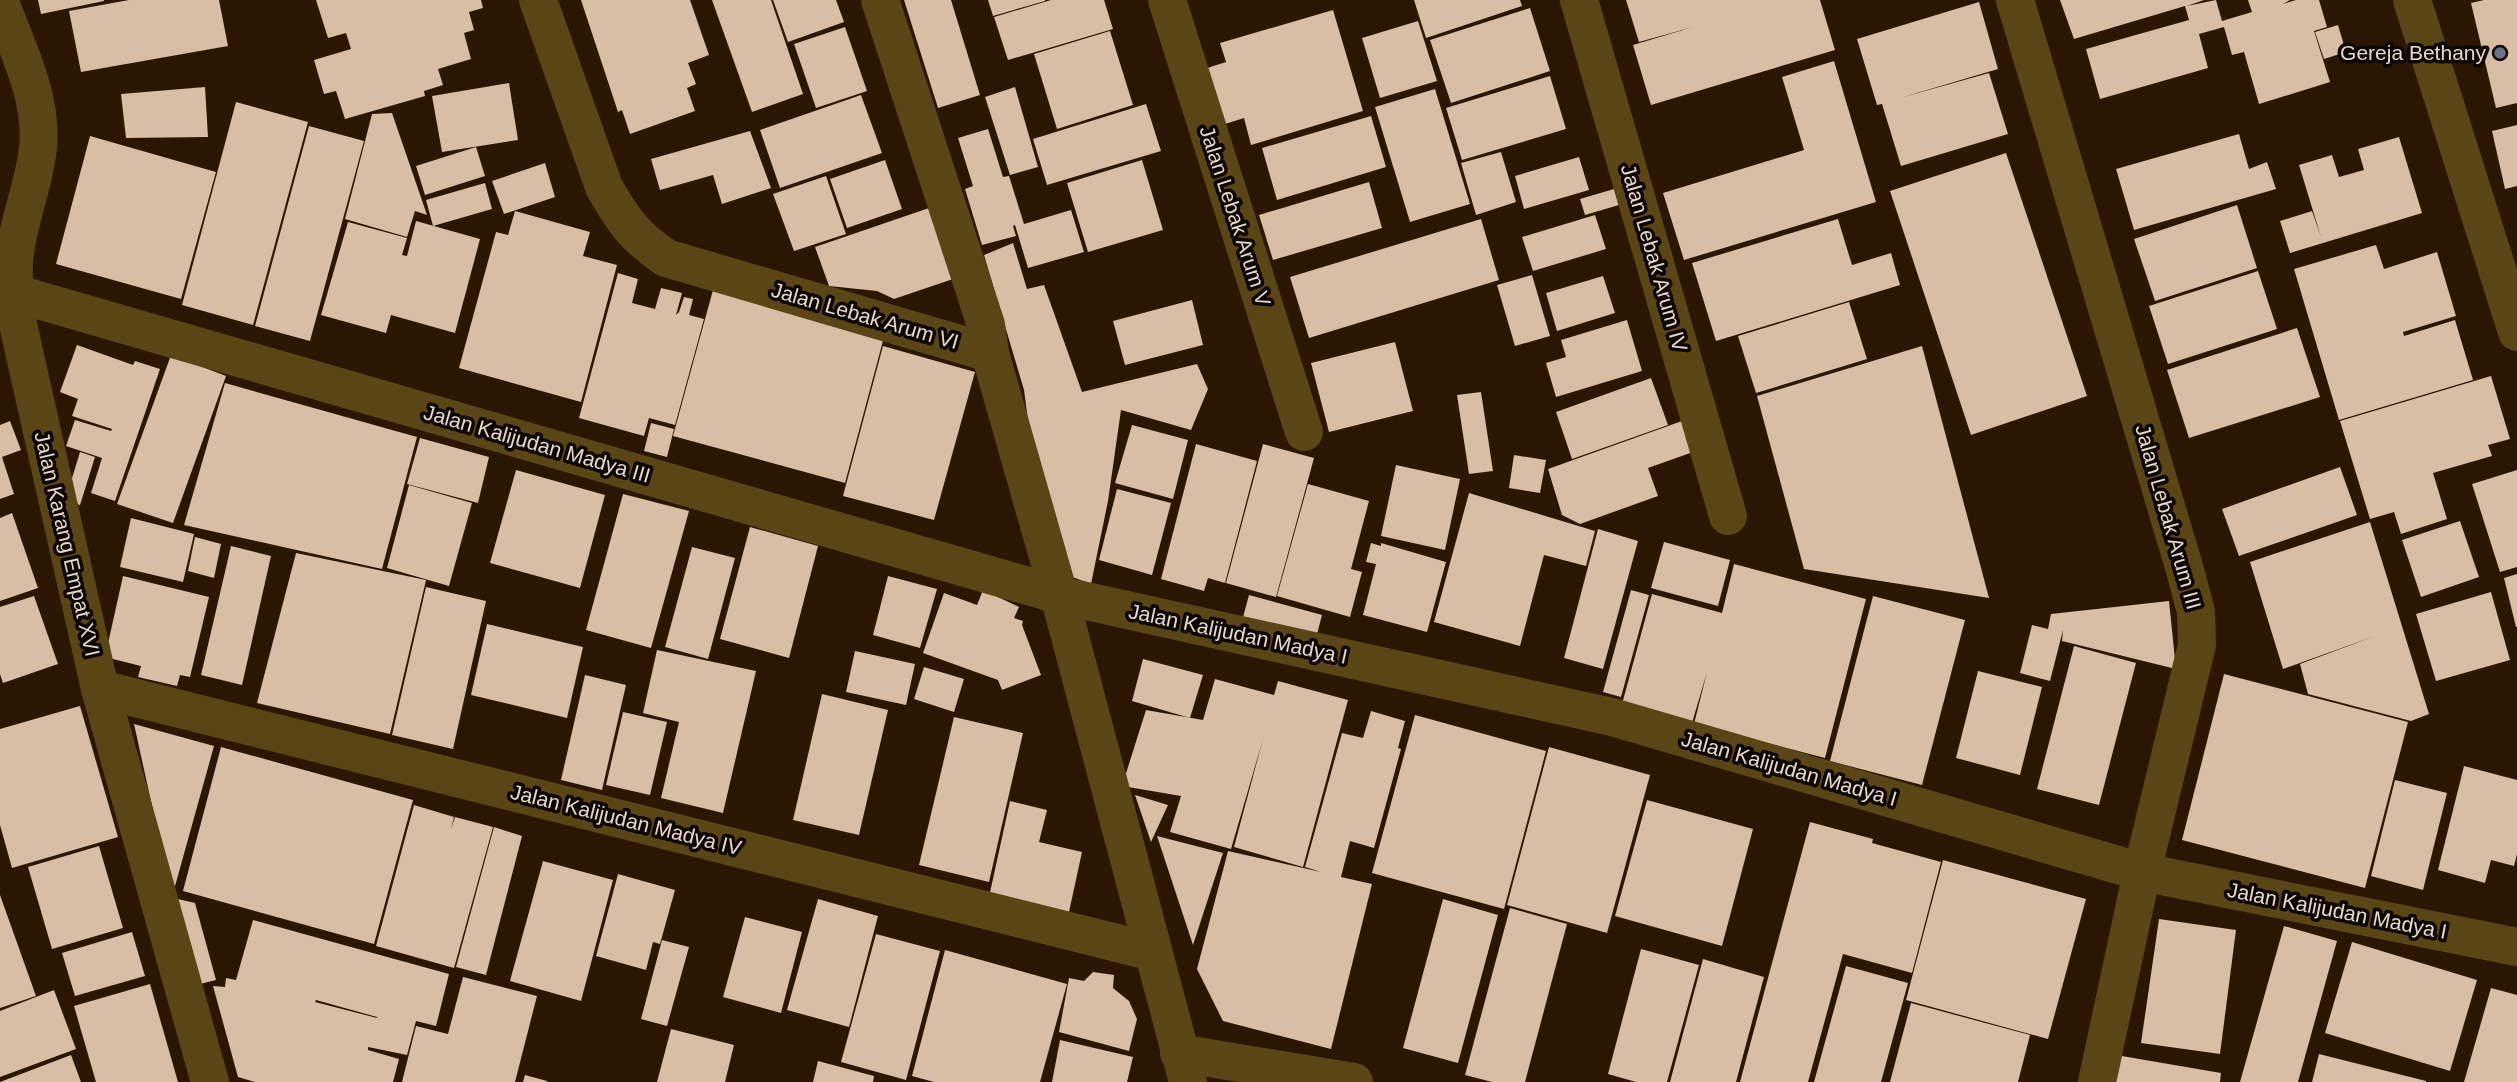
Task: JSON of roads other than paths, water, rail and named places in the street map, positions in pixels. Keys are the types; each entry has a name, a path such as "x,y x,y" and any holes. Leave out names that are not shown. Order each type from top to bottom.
{"street":[{"name":"Jalan Lebak Arum VI","path":"538,0 604,187 619,214 641,241 666,258 990,353 986,325 880,0"},
{"name":"Jalan Lebak Arum V","path":"1167,0 1304,432"},
{"name":"Jalan Lebak Arum IV","path":"1579,0 1728,516"},
{"name":"Jalan Lebak Arum III","path":"2014,0 2196,612 2197,645 2142,872 2097,1082"},
{"path":"2412,0 2517,332"},
{"name":"Jalan Karang Empat XVI","path":"0,2 27,73 37,122 38,148 14,262 14,293 19,329 100,689 210,1082"},
{"name":"Jalan Kalijudan Madya III","path":"14,293 1059,595"},
{"path":"990,353 1059,595 1184,1068 1354,1082"},
{"name":"Jalan Kalijudan Madya I","path":"1059,595 1612,717 2142,872 2517,947"},
{"name":"Jalan Kalijudan Madya IV","path":"100,689 1153,952"}],"place":[{"name":"Gereja Bethany","path":"2500,53"}]}
